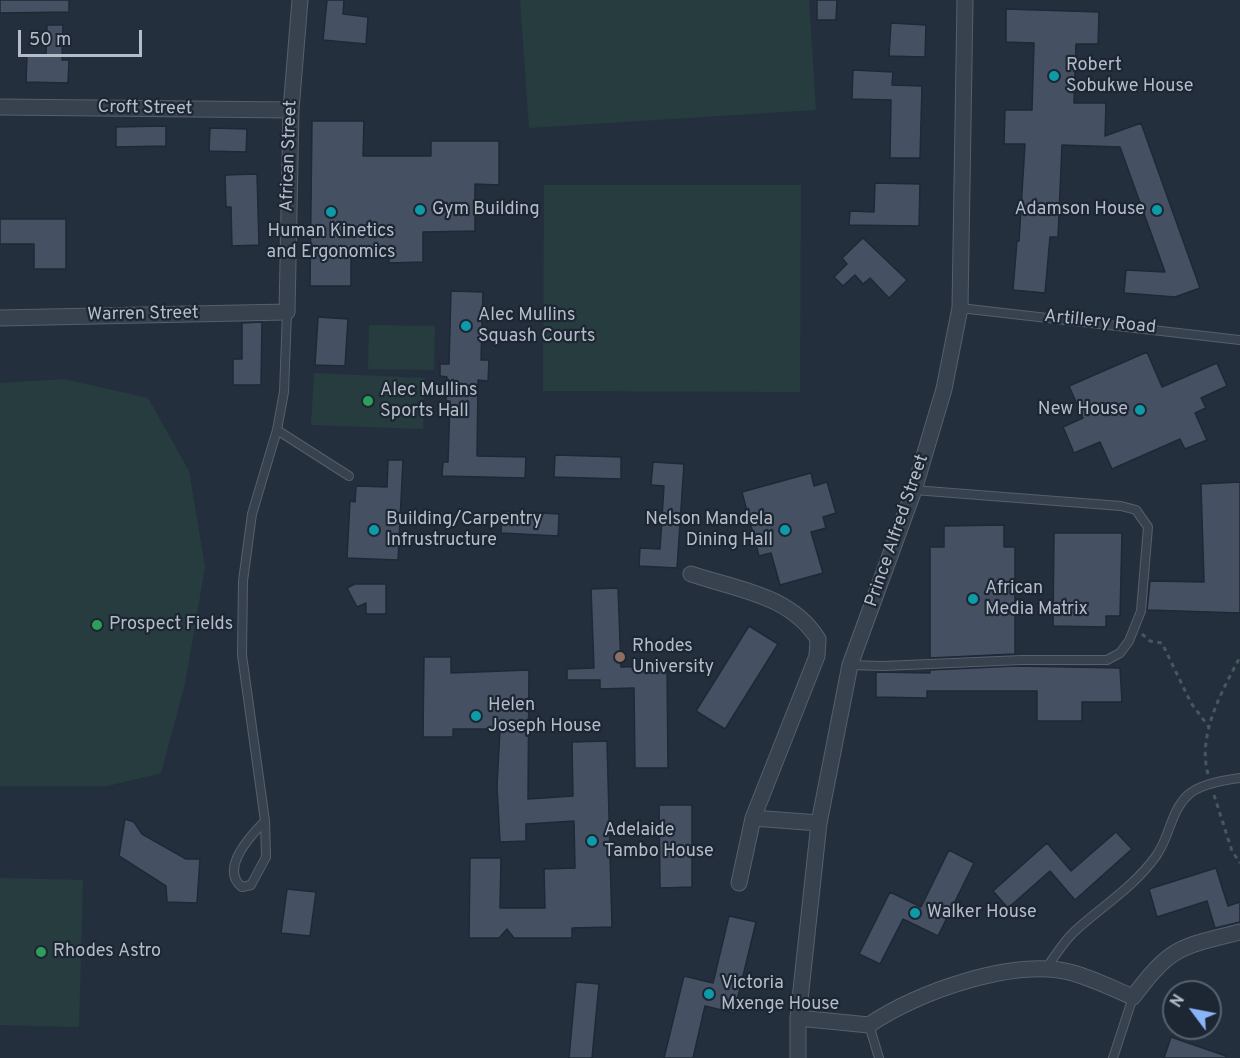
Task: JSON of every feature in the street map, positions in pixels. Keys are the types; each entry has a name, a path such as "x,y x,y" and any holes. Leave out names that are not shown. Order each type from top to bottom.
{"street":[{"name":"African Street","path":"286,312 291,110 300,0"},
{"name":"Prince Alfred Street","path":"798,1058 798,1018 819,824 850,665 914,490 944,389 960,308 965,0"},
{"name":"Croft Street","path":"0,107 291,110"},
{"name":"Warren Street","path":"0,318 286,312"},
{"path":"691,574 785,604 800,615 818,639 817,656 753,818 739,883"},
{"path":"753,818 819,824"},
{"path":"798,1018 868,1025 890,1011 982,976 1026,967 1072,973 1133,997 1157,964 1182,947 1240,932"}],"lane":[{"name":"Artillery Road","path":"960,308 1240,340"},
{"path":"265,821 246,843 234,867 234,878 242,887 252,885 266,857 265,821 242,655 246,547 252,514 277,430 284,392 286,312"},
{"path":"277,430 349,476"},
{"path":"850,665 1107,660 1120,653 1136,629 1141,611 1148,527 1136,510 1121,506 914,490"},
{"path":"1045,970 1073,933 1126,889 1156,857 1166,838 1176,809 1190,793 1210,784 1240,778"},
{"path":"1113,1058 1133,997"},
{"path":"868,1025 879,1058"}],"path":[{"path":"1136,629 1150,641 1162,643 1191,703 1209,727"},
{"path":"1240,657 1209,727 1204,747 1210,784 1232,851 1240,863"}],"green space":[{"path":"520,0 809,0 816,110 529,128"},
{"path":"544,185 801,185 800,392 543,391"},
{"path":"369,325 435,326 434,370 368,369"},
{"name":"Alec Mullins Sports Hall","path":"314,373 425,378 423,429 311,425"},
{"name":"Prospect Fields","path":"64,379 148,398 189,471 205,567 185,684 161,773 108,786 0,786 0,383"},
{"name":"Rhodes Astro","path":"0,878 83,880 79,1027 0,1025"}],"building":[{"path":"0,0 69,0 69,12 0,13"},
{"path":"327,0 344,0 343,14 368,17 366,44 323,40"},
{"path":"817,0 837,0 836,20 817,20"},
{"path":"1006,9 1099,12 1098,44 1076,44 1074,103 1106,103 1105,136 1141,123 1200,288 1175,297 1124,293 1126,270 1165,272 1120,147 1062,145 1058,237 1050,237 1045,293 1013,290 1017,241 1019,241 1025,144 1004,144 1005,110 1032,110 1034,43 1006,42"},
{"path":"891,23 926,25 925,57 889,56"},
{"path":"47,25 63,25 62,60 69,60 68,83 26,82 27,55 46,55"},
{"path":"853,70 893,72 892,85 922,86 920,158 890,158 891,100 852,99"},
{"path":"312,121 364,121 363,156 431,156 431,141 499,141 499,185 475,184 475,231 423,232 423,262 389,263 389,251 351,252 351,286 310,286"},
{"path":"166,126 166,146 116,147 116,127"},
{"path":"210,128 247,129 246,152 209,151"},
{"path":"257,174 259,245 232,246 231,207 226,207 225,175"},
{"path":"875,183 920,184 919,226 849,225 850,211 874,212"},
{"path":"0,219 66,219 66,269 34,269 34,244 0,244"},
{"path":"863,238 907,280 889,298 870,278 863,284 855,275 843,286 834,277 847,264 842,258"},
{"path":"451,291 483,292 481,360 489,360 488,381 478,380 477,456 526,457 525,478 442,476 443,462 448,462 450,401 446,401 447,377 440,376 440,364 449,364"},
{"path":"318,317 348,319 345,366 315,365"},
{"path":"262,322 261,385 233,385 233,359 242,359 242,323"},
{"name":"New House","path":"1147,352 1162,387 1217,363 1227,386 1201,398 1206,408 1195,413 1207,440 1185,449 1180,439 1112,469 1100,442 1074,453 1063,427 1083,418 1069,386"},
{"path":"555,455 621,457 621,479 554,477"},
{"name":"Building/Carpentry Infrustructure","path":"388,460 403,460 398,560 347,558 350,501 355,502 356,486 387,487"},
{"path":"653,462 684,464 677,568 639,566 640,548 660,549 664,486 651,485"},
{"name":"Nelson Mandela Dining Hall","path":"811,473 814,486 827,482 836,513 823,517 826,528 811,532 823,573 780,585 771,553 759,556 742,492"},
{"path":"1240,482 1240,613 1147,610 1150,581 1204,582 1201,484"},
{"path":"502,511 559,514 558,536 501,533"},
{"name":"African Media Matrix","path":"1004,525 1004,547 1015,547 1015,654 930,658 930,547 944,547 944,526"},
{"path":"1054,533 1122,533 1120,616 1106,616 1106,627 1053,626"},
{"path":"355,584 386,584 386,614 366,614 366,603 357,607 347,588"},
{"path":"618,588 621,667 667,666 668,768 635,768 634,688 600,689 600,680 567,680 567,669 594,668 591,589"},
{"path":"749,626 778,644 725,729 696,711"},
{"path":"424,657 451,657 451,673 529,670 528,799 573,796 572,742 607,741 612,927 572,928 572,938 514,938 507,929 499,938 469,938 470,858 501,858 500,908 545,908 544,869 575,868 574,821 526,824 526,841 500,842 497,786 500,729 453,729 453,737 423,737"},
{"path":"1015,666 1120,668 1122,702 1082,702 1082,721 1037,721 1037,691 927,691 927,698 876,697 876,672 930,673 930,670"},
{"path":"659,805 692,805 692,887 660,888"},
{"path":"125,819 134,822 142,834 186,859 200,859 197,903 167,902 166,886 119,856"},
{"path":"1116,832 1132,849 1075,900 1050,871 1008,908 993,891 1047,843 1071,871"},
{"name":"Walker House","path":"949,850 974,863 938,936 903,919 880,964 859,954 890,892 921,907"},
{"path":"1216,868 1228,906 1240,902 1240,922 1215,928 1207,901 1157,917 1149,889"},
{"path":"287,889 316,892 310,936 281,933"},
{"name":"Victoria Mxenge House","path":"729,916 756,922 734,1013 705,1006 693,1058 664,1058 684,976 713,983"},
{"path":"576,982 599,984 592,1058 569,1058"},
{"path":"1170,1040 1180,1040 1226,1056 1225,1058 1164,1058"}],"place":[{"name":"Robert Sobukwe House","path":"1054,76"},
{"name":"Gym Building","path":"420,210"},
{"name":"Adamson House","path":"1157,210"},
{"name":"Human Kinetics and Ergonomics","path":"331,212"},
{"name":"Alec Mullins Squash Courts","path":"466,326"},
{"name":"Alec Mullins Sports Hall","path":"368,401"},
{"name":"New House","path":"1140,410"},
{"name":"Building/Carpentry Infrustructure","path":"374,530"},
{"name":"Nelson Mandela Dining Hall","path":"785,530"},
{"name":"African Media Matrix","path":"973,599"},
{"name":"Prospect Fields","path":"97,625"},
{"name":"Rhodes University","path":"620,657"},
{"name":"Helen Joseph House","path":"476,716"},
{"name":"Adelaide Tambo House","path":"592,841"},
{"name":"Walker House","path":"915,913"},
{"name":"Rhodes Astro","path":"41,952"},
{"name":"Victoria Mxenge House","path":"709,994"}]}
